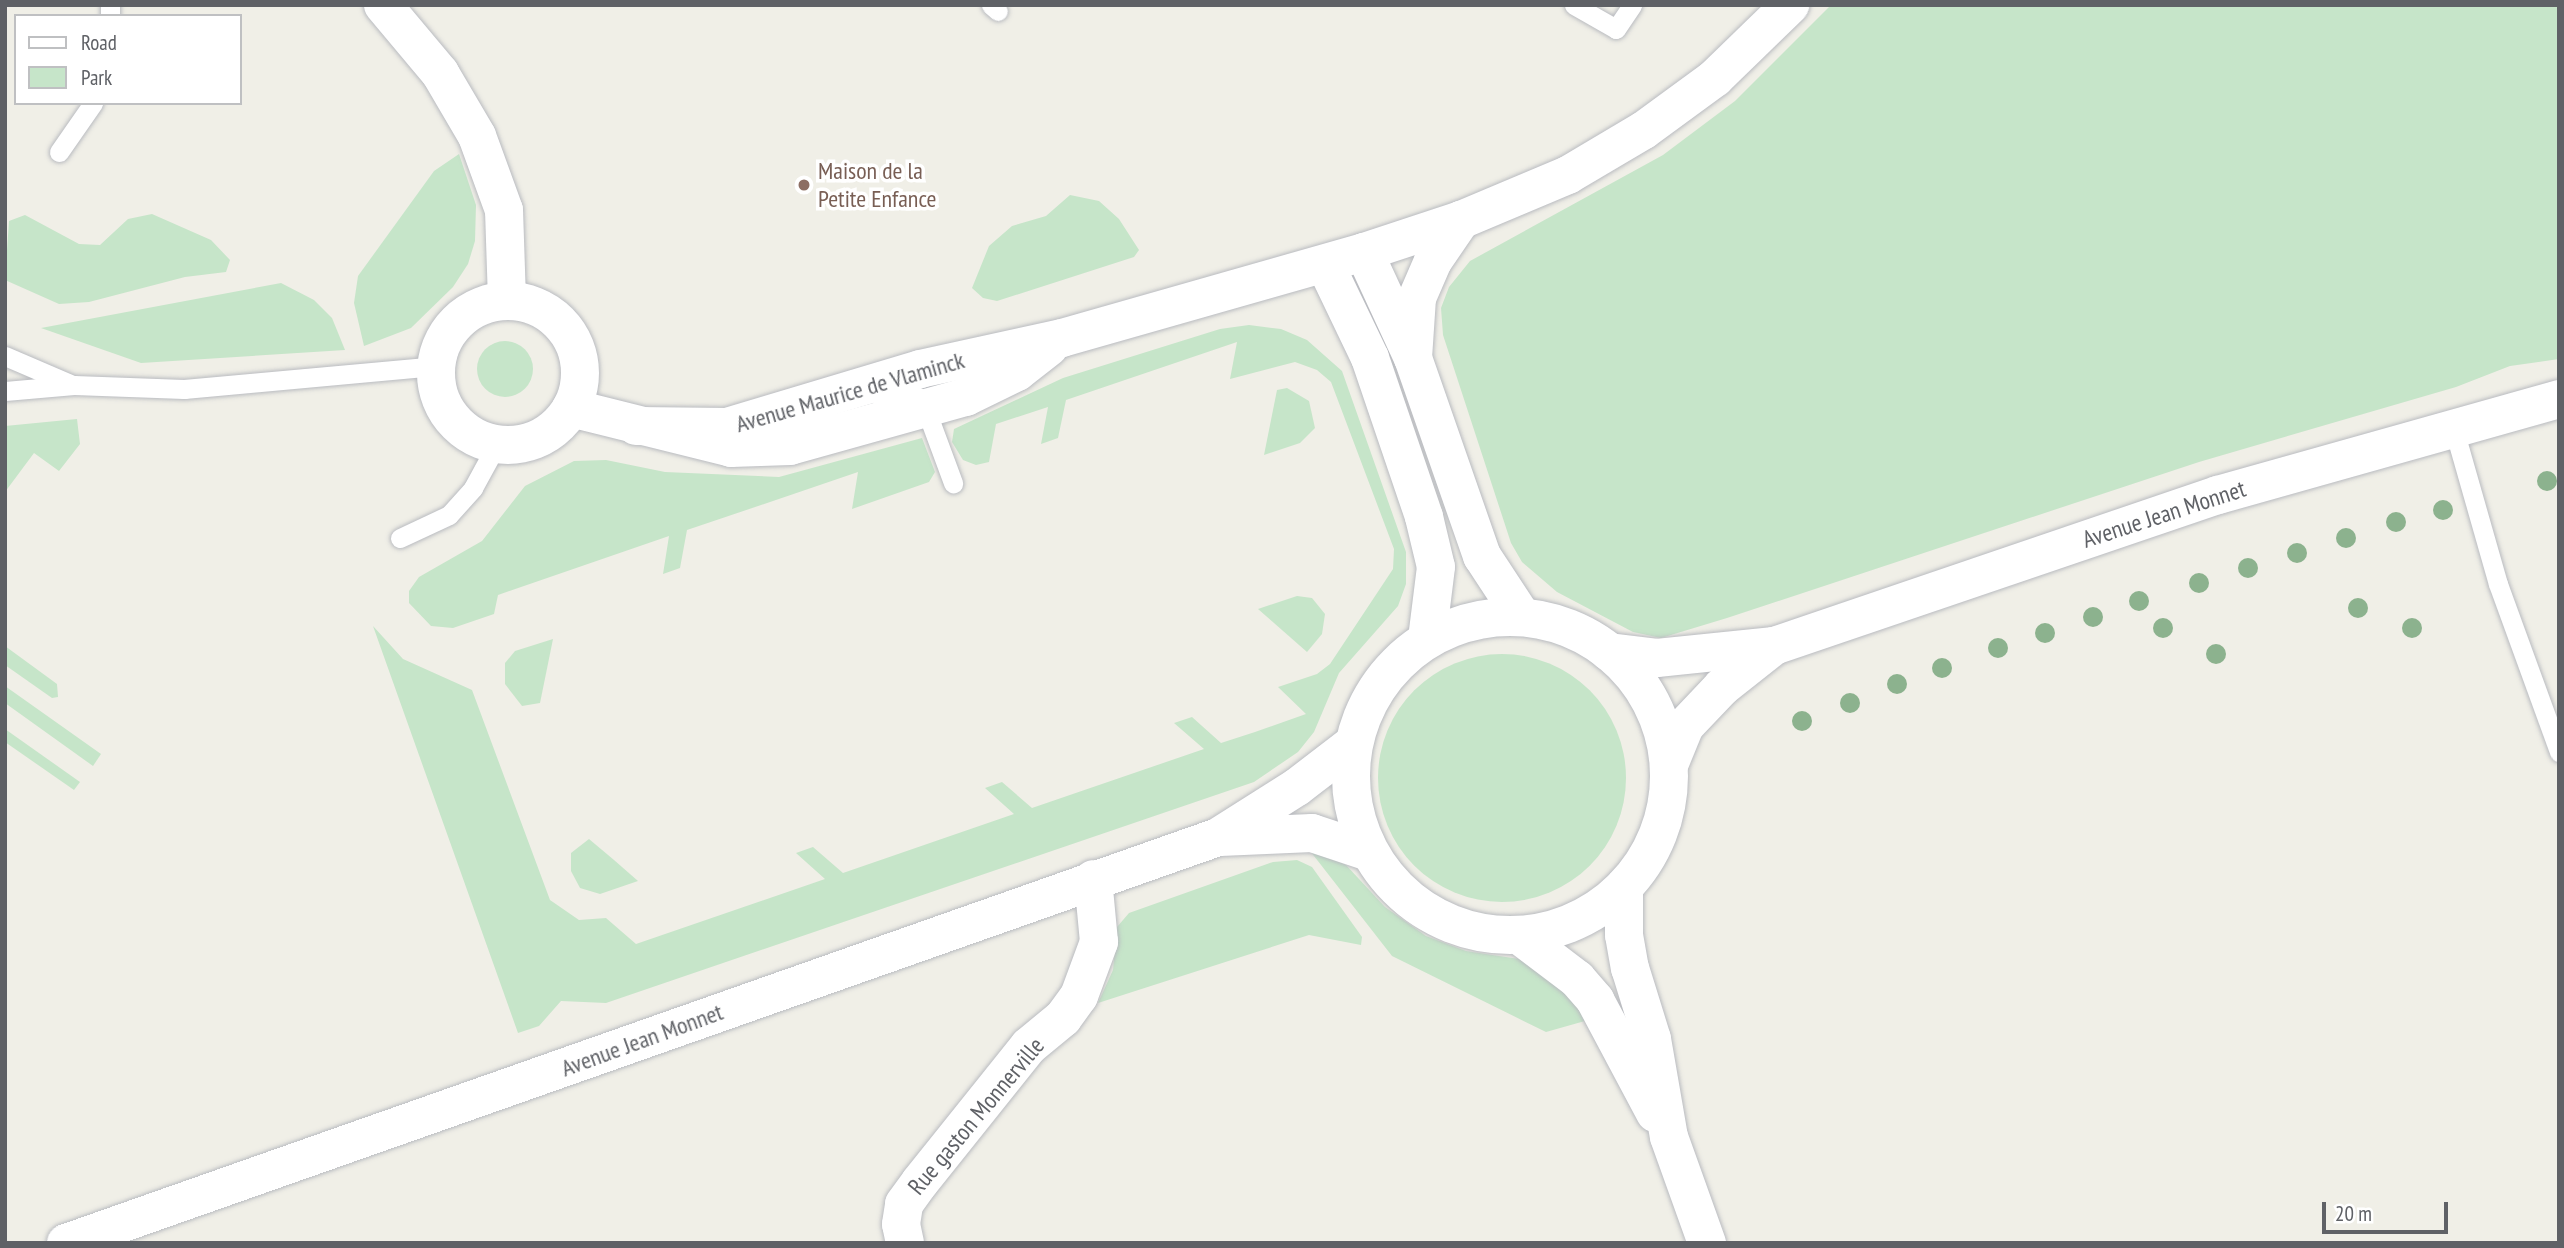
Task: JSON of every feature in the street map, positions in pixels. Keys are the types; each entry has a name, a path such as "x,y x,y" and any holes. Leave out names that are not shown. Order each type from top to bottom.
{"main road":[{"path":"383,5 440,74 477,136 504,209 507,300"},
{"name":"Avenue Maurice de Vlaminck","path":"636,426 703,429 784,411 920,369 1062,338 1325,264 1461,220 1568,176 1644,130 1715,78 1790,5"},
{"path":"1413,358 1417,298 1433,261 1461,220"},
{"path":"1364,252 1413,358 1482,556 1522,617"},
{"path":"1325,264 1370,358 1424,517 1436,567 1427,639"},
{"path":"507,300 546,312 573,342 579,382 571,408 540,438 497,444 468,433 446,411 435,366 444,337 464,315 507,300"},
{"name":"Avenue Maurice de Vlaminck","path":"571,408 731,447 767,448 929,410 998,382 1062,338"},
{"name":"Avenue Jean Monnet","path":"1609,652 1657,658 1774,646 2218,495 2453,426 2559,399"},
{"path":"1522,617 1568,628 1609,652 1640,684 1660,723 1669,765 1666,810 1650,852 1624,887 1593,912 1558,928 1519,935 1474,932 1432,915 1396,888 1369,852 1352,800 1353,744 1368,702 1393,666 1427,639 1457,625 1522,617"},
{"name":"Avenue Jean Monnet","path":"1669,765 1685,726 1722,687 1774,646"},
{"name":"Avenue Jean Monnet","path":"66,1243 1218,837 1297,787 1353,744"},
{"name":"Avenue Jean Monnet","path":"1218,837 1312,832 1369,852"},
{"name":"Rue gaston Monnerville","path":"905,1243 901,1224 904,1204 919,1182 1029,1045 1063,1018 1079,996 1099,942 1093,879"},
{"path":"1624,887 1628,957 1652,1039 1669,1137"},
{"path":"1519,935 1577,979 1595,1000 1669,1137 1707,1243"}],"lane":[{"path":"1574,5 1616,29 1632,5"},
{"path":"59,152 92,105"},
{"path":"5,356 74,386"},
{"path":"5,391 74,386 184,389 435,366"},
{"path":"784,411 838,410 909,393 922,399 929,410 953,483"},
{"path":"2453,426 2498,584 2559,752"},
{"path":"400,538 449,515 473,488 497,444"}],"green space":[{"path":"1831,5 2559,5 2559,359 2510,366 2456,387 2199,462 1661,638 1633,632 1557,592 1522,562 1511,543 1443,335 1441,308 1449,287 1470,261 1663,155 1735,101"},
{"path":"459,154 476,205 475,241 468,264 453,287 411,328 364,346 354,303 358,276 434,171"},
{"path":"1070,195 1099,201 1119,219 1139,250 1134,257 997,301 983,298 972,288 989,246 1012,226 1046,216"},
{"path":"152,214 211,240 230,260 226,272 185,277 89,302 59,304 5,280 9,221 25,215 79,244 100,245 128,219"},
{"path":"281,283 314,300 332,318 345,350 141,363 41,328"},
{"path":"1249,325 1281,329 1307,340 1342,371 1406,552 1406,584 1398,606 1339,673 1314,732 1298,752 1254,782 606,1003 561,1001 539,1026 518,1033 373,626 403,659 472,690 550,900 579,920 606,918 636,944 825,879 796,853 813,847 843,873 1014,814 985,788 1002,782 1032,808 1204,749 1174,723 1192,717 1221,743 1255,732 1306,714 1278,687 1317,674 1330,664 1393,569 1394,549 1331,382 1317,370 1295,362 1230,379 1237,342 1066,400 1058,438 1041,444 1048,407 996,424 989,462 976,465 963,460 952,442 954,429 1063,378 1220,329"},
{"path":"499,341 511,341 521,345 529,353 533,369 529,385 521,393 511,397 499,397 489,393 481,385 477,375 477,363 481,353 489,345"},
{"path":"1287,388 1309,401 1315,428 1300,443 1264,455 1277,390"},
{"path":"77,419 80,444 59,471 34,453 5,492 5,426"},
{"path":"922,438 935,472 929,482 852,509 858,472 687,530 680,568 663,574 669,536 498,595 494,614 453,628 431,626 409,603 409,591 419,577 482,541 525,486 574,461 606,460 665,472 779,477"},
{"path":"1297,596 1312,598 1325,614 1322,634 1307,652 1258,609"},
{"path":"553,639 540,703 522,706 505,684 505,663 515,651"},
{"path":"5,646 57,684 58,697 52,698 5,665"},
{"path":"1502,654 1538,660 1560,669 1580,682 1598,700 1611,720 1620,742 1626,778 1620,814 1611,836 1598,856 1580,874 1560,887 1538,896 1502,902 1466,896 1444,887 1424,874 1406,856 1393,836 1384,814 1378,778 1384,742 1393,720 1406,700 1424,682 1444,669 1466,660"},
{"path":"5,686 101,754 93,766 5,703"},
{"path":"5,729 80,782 74,790 5,742"},
{"path":"589,839 638,881 600,894 580,888 571,871 571,853"},
{"path":"1307,847 1346,865 1385,907 1426,936 1466,951 1519,959 1551,974 1592,1019 1546,1032 1392,956"},
{"path":"1297,860 1312,867 1362,937 1361,945 1309,935 1098,1003 1113,970 1117,927 1129,913 1273,862"}],"place":[{"name":"Maison de la Petite Enfance","path":"804,185"}]}
